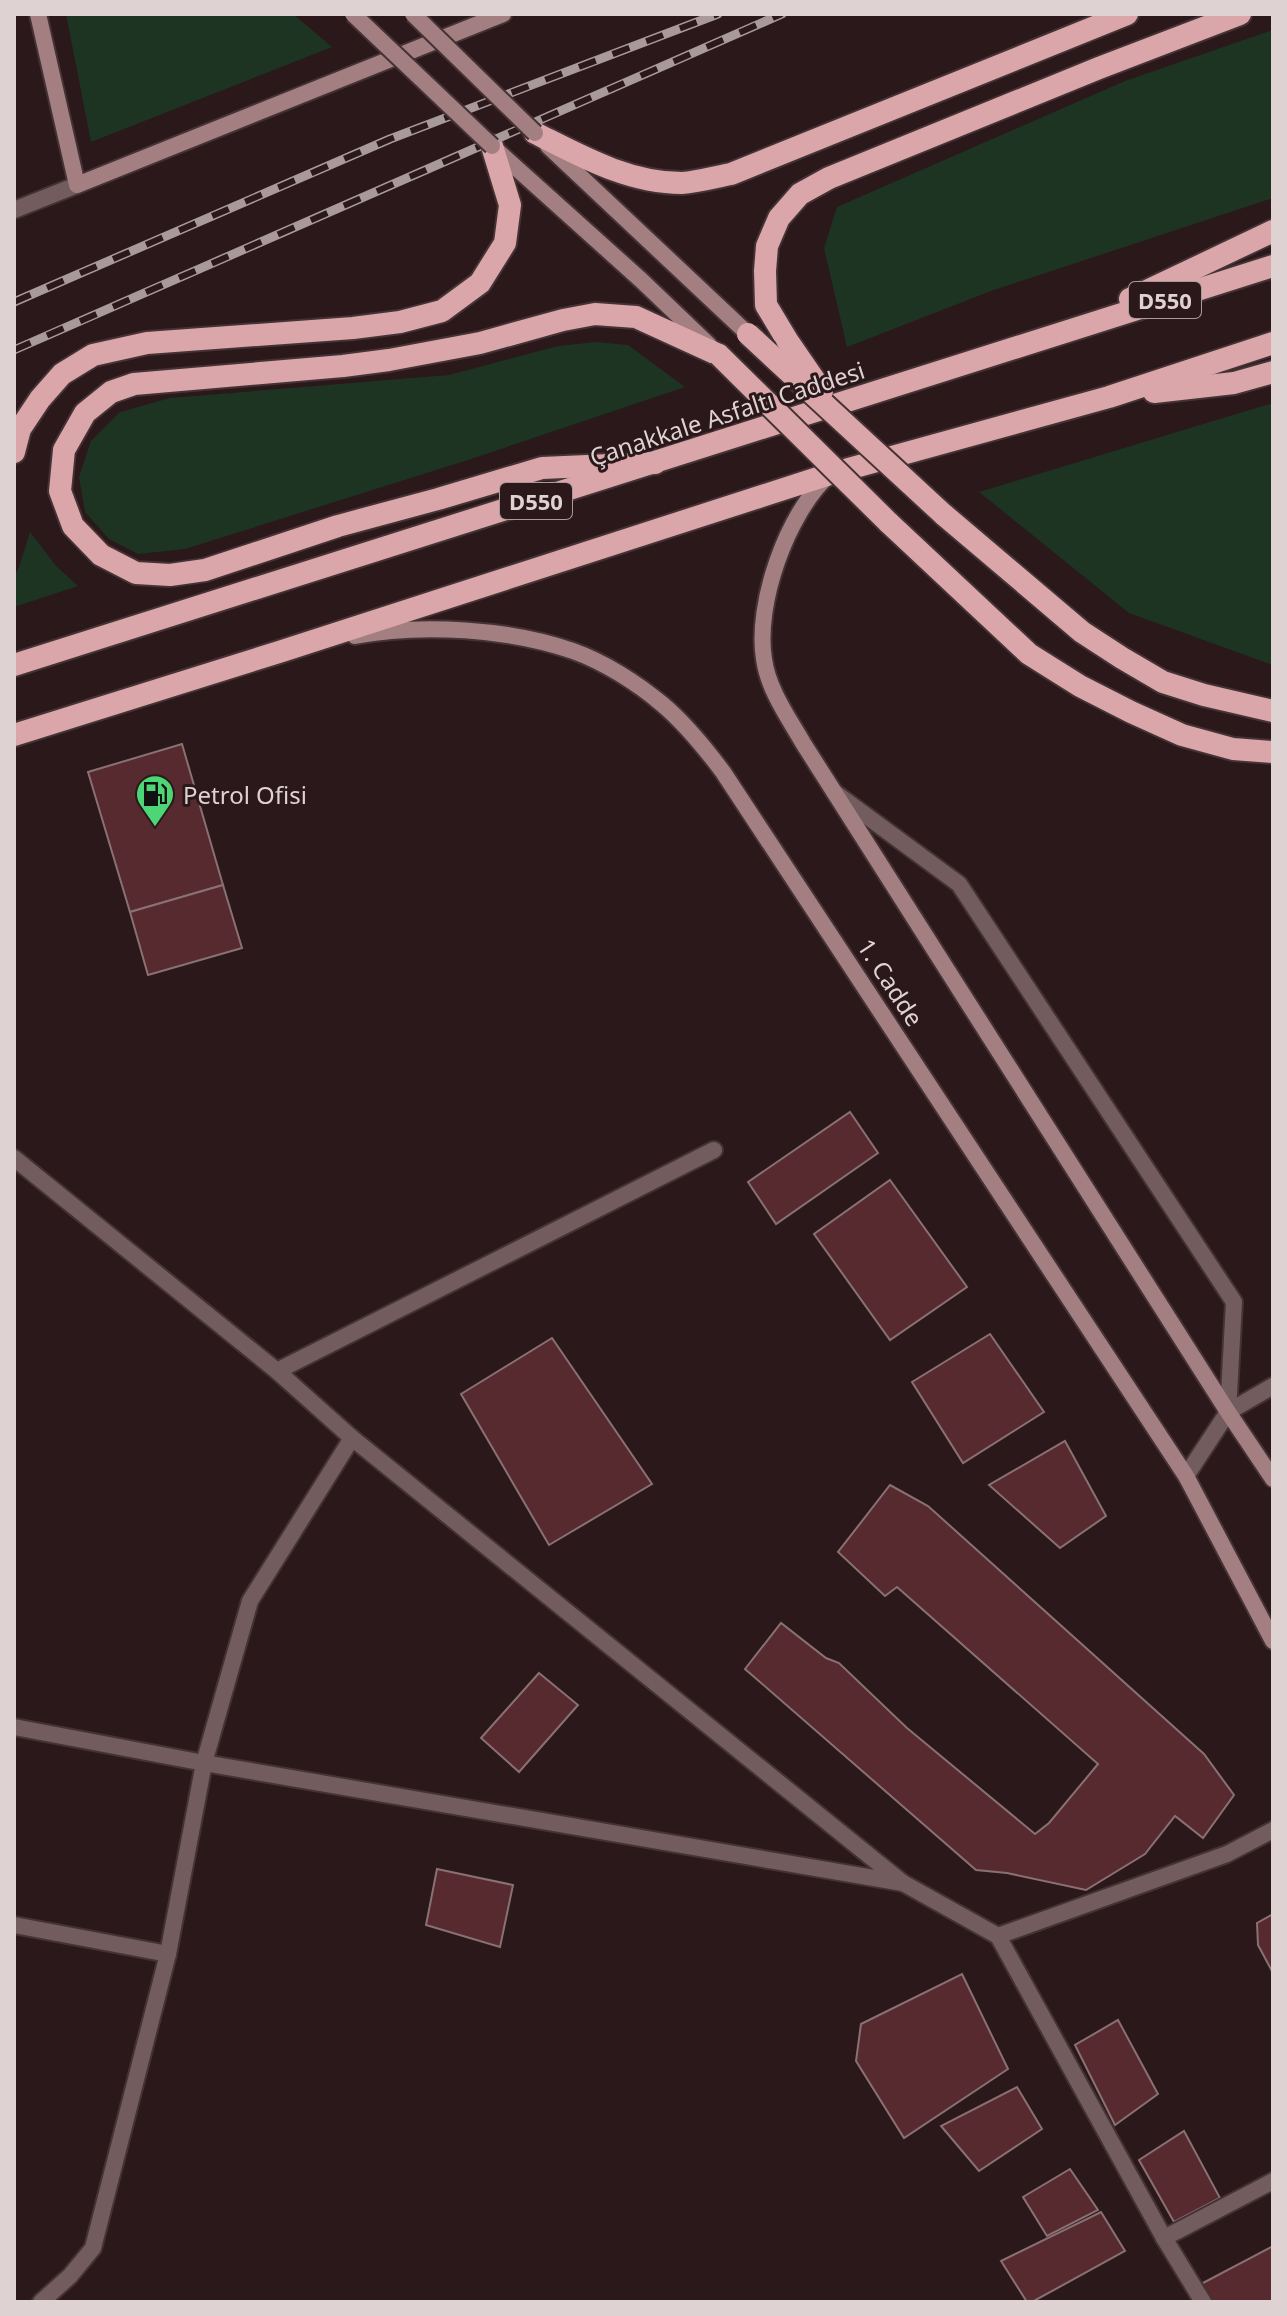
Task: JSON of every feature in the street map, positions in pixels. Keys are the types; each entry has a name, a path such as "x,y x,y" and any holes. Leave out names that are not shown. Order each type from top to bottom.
{"highway":[{"path":"535,133 636,178 683,183 731,174 1127,14"},
{"path":"848,428 766,305 767,246 779,218 800,194 843,172 1240,14"},
{"path":"14,452 20,429 40,399 62,374 93,355 147,343 353,328 400,322 442,311 480,283 505,243 510,205 492,146"},
{"path":"1058,334 1273,231"},
{"name":"Çanakkale Asfaltı Caddesi","path":"14,665 1273,266"},
{"path":"655,463 542,468 338,526 205,570 170,575 136,573 101,555 73,526 60,491 64,450 85,413 111,392 134,384 389,360 480,343 595,314 636,317 719,355 888,522 1029,654 1080,686 1182,735 1233,749 1273,752"},
{"path":"748,334 943,514 1082,632 1163,682 1273,711"},
{"path":"14,735 830,474 1109,397 1273,343"},
{"path":"1109,397 1234,383 1273,372"}],"main road":[{"path":"38,14 77,185 503,14"},
{"path":"353,14 719,355"},
{"path":"413,14 748,334"},
{"path":"830,474 812,492 787,536 766,601 764,660 776,696 834,792 1273,1479"},
{"name":"1. Cadde","path":"279,652 408,629 488,633 572,651 619,675 662,704 692,732 723,772 1186,1476 1273,1641"}],"street":[{"path":"14,210 77,185"},
{"path":"834,792 959,884 1234,1302 1228,1412"},
{"path":"277,1371 714,1150"},
{"path":"14,1158 277,1371 352,1438 903,1883 998,1936 1164,2238 1203,2302"},
{"path":"1186,1476 1228,1412 1273,1386"},
{"path":"41,2302 70,2276 93,2248 168,1954 204,1763 250,1601 352,1438"},
{"path":"14,1727 204,1763 903,1883"},
{"path":"998,1936 1227,1854 1273,1830"},
{"path":"14,1925 168,1954"},
{"path":"1164,2238 1273,2181"}],"green space":[{"path":"66,14 293,14 332,47 91,142"},
{"path":"1273,30 1273,198 991,291 847,347 824,248 837,207 1125,81"},
{"path":"597,342 628,345 685,387 471,459 185,549 138,554 109,539 85,512 79,477 91,441 120,412 170,398 449,375 558,346"},
{"path":"1273,403 1273,665 1129,613 979,492"},
{"path":"30,532 56,566 78,586 14,607 14,577"}],"building":[{"path":"182,744 223,885 130,912 88,772"},
{"path":"223,885 242,948 148,975 130,912"},
{"path":"850,1112 878,1153 776,1224 748,1182"},
{"path":"890,1180 967,1287 890,1340 814,1234"},
{"path":"990,1334 1044,1412 963,1463 912,1382"},
{"path":"552,1338 652,1484 549,1545 461,1394"},
{"path":"1065,1441 1106,1516 1060,1548 989,1485"},
{"path":"890,1485 928,1506 1204,1754 1234,1795 1203,1838 1175,1816 1145,1854 1086,1890 1007,1873 976,1870 745,1669 781,1623 826,1658 839,1663 907,1728 1035,1834 1049,1823 1098,1764 897,1587 885,1596 838,1552"},
{"path":"539,1673 578,1705 519,1772 481,1738"},
{"path":"437,1869 513,1885 500,1947 426,1925"},
{"path":"1273,1914 1273,1973 1258,1945 1257,1923"},
{"path":"962,1974 1008,2069 904,2138 856,2061 861,2024"},
{"path":"1118,2020 1158,2094 1115,2125 1075,2045"},
{"path":"1017,2087 1042,2129 979,2171 941,2126"},
{"path":"1184,2131 1220,2198 1174,2222 1139,2160"},
{"path":"1070,2169 1098,2210 1047,2236 1023,2197"},
{"path":"1101,2212 1125,2251 1027,2302 1001,2261"},
{"path":"1273,2246 1273,2302 1211,2302 1201,2284"}],"railway":[{"path":"14,302 390,139 718,14"},
{"path":"14,350 782,14"}],"place":[{"name":"Petrol Ofisi","path":"155,828"}]}
